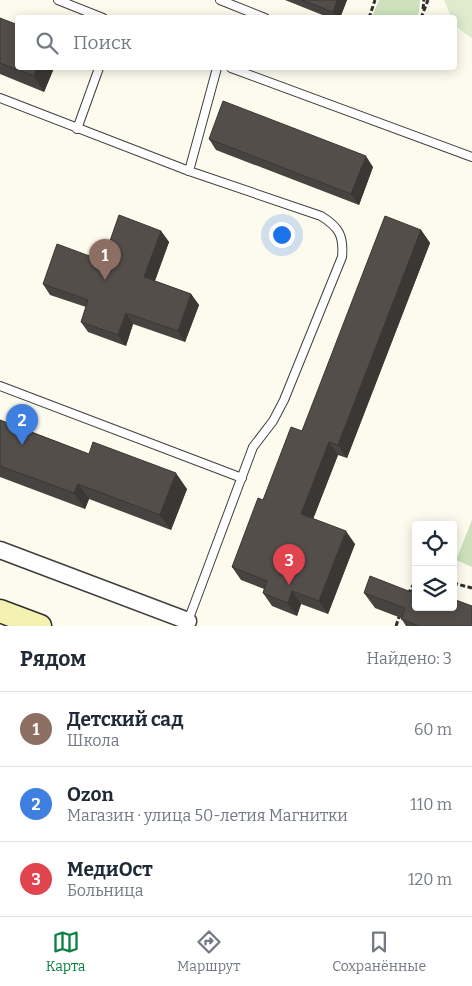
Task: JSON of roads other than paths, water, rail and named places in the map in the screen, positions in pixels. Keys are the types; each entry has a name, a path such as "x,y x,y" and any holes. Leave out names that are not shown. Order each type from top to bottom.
{"main road":[{"path":"0,611 40,626"}],"street":[{"path":"0,550 191,624"}],"lane":[{"path":"58,0 96,15"},
{"path":"220,0 258,15"},
{"path":"77,129 98,70"},
{"path":"189,171 216,70"},
{"path":"236,70 472,157"},
{"path":"0,98 189,171 321,216 332,222 339,232 343,244 342,257 297,372 273,421 254,447 191,624"},
{"path":"0,386 242,478"}],"place":[{"name":"Детский сад","path":"105,280"},
{"name":"Ozon","path":"22,445"},
{"name":"МедиОст","path":"289,585"}]}
